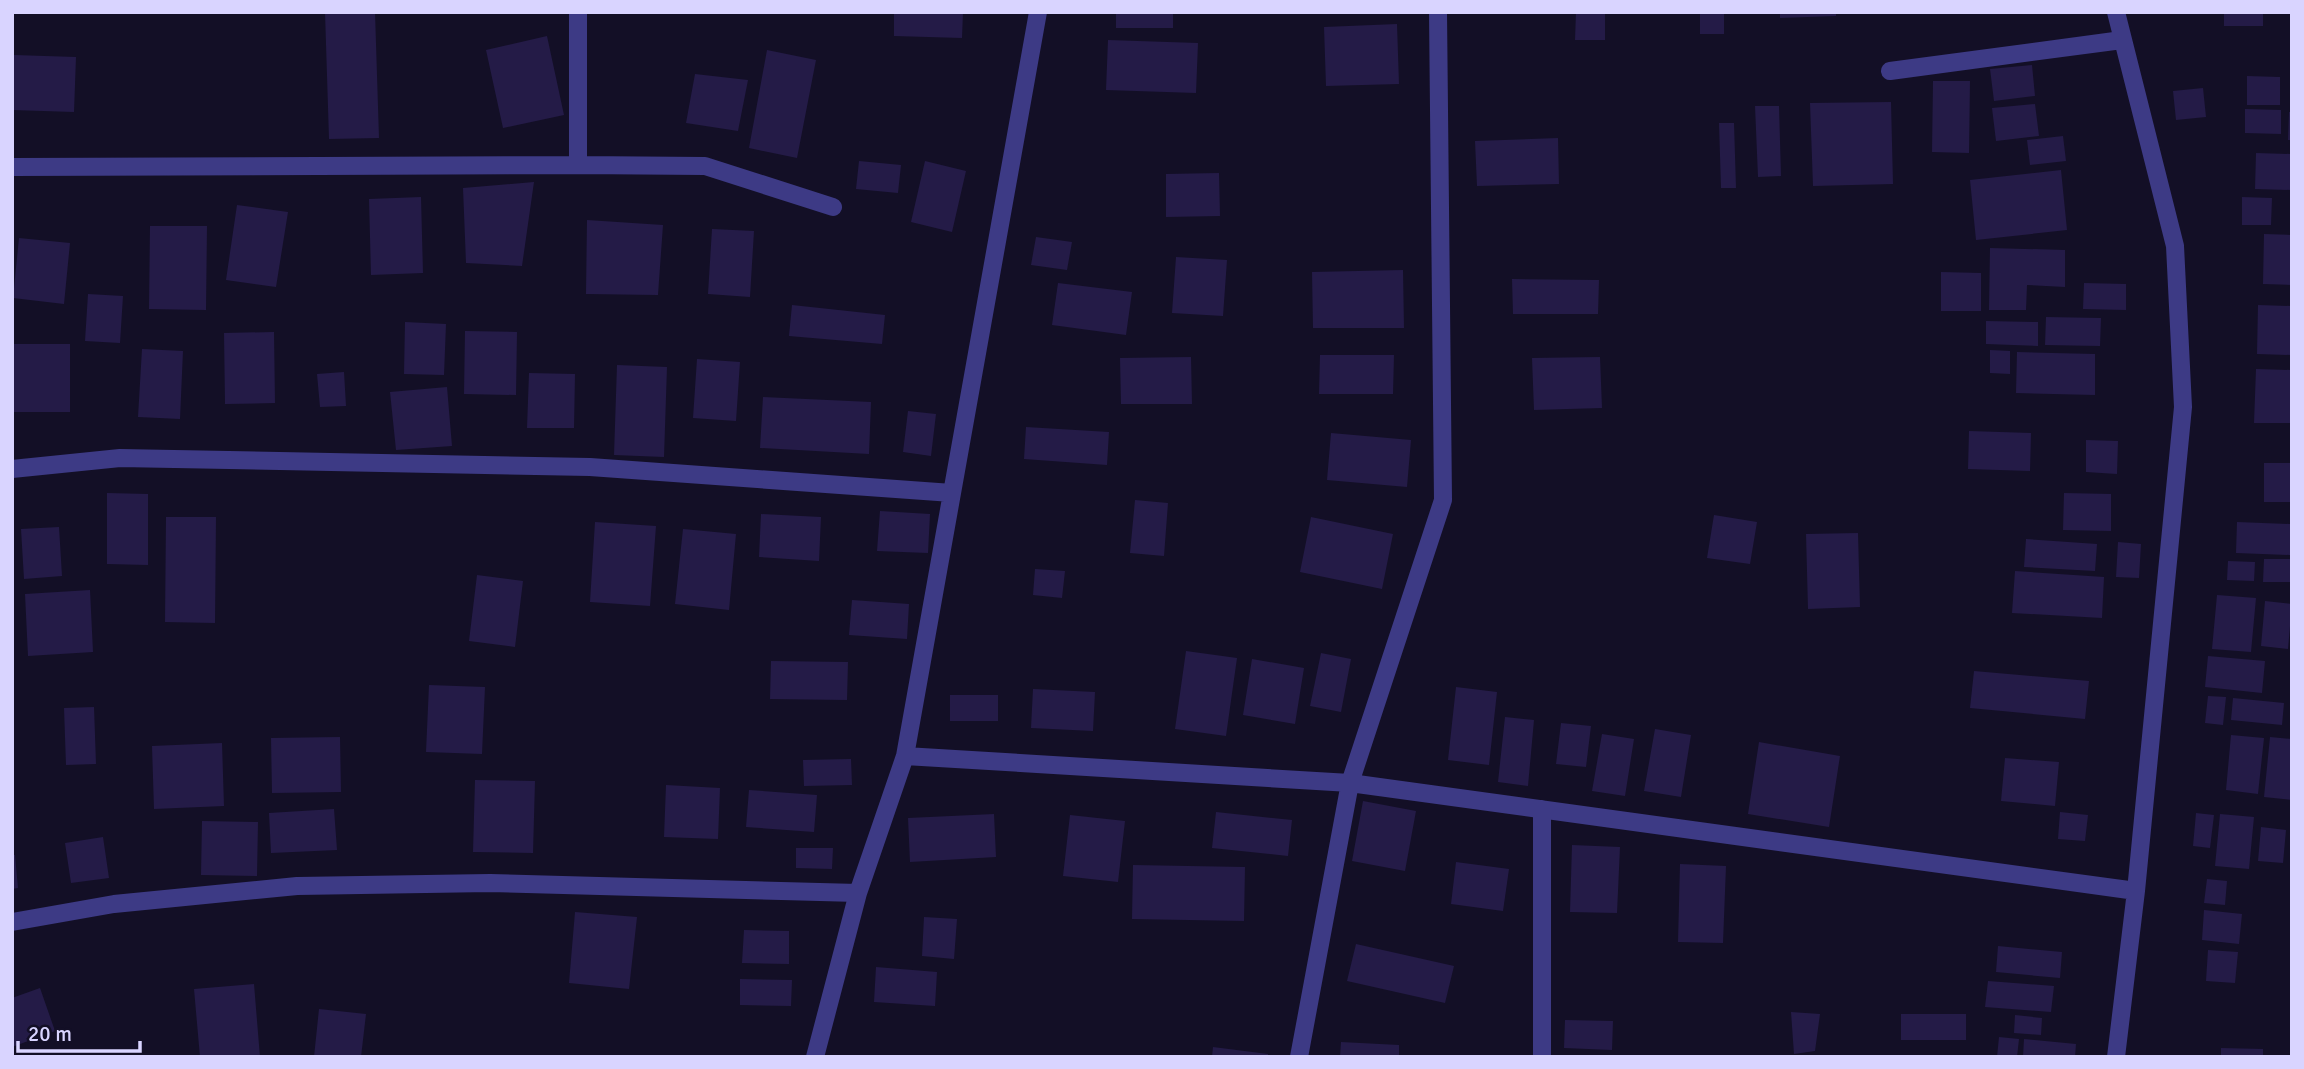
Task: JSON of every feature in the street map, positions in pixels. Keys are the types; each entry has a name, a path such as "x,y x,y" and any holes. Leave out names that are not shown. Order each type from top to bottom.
{"street":[{"path":"578,12 578,165"},
{"path":"815,1057 858,893 905,756 1038,12"},
{"path":"1299,1057 1350,783 1443,500 1438,12"},
{"path":"2116,12 2175,246 2183,407 2136,891 2116,1057"},
{"path":"1890,71 2122,40"},
{"path":"12,167 705,166 833,207"},
{"path":"12,469 120,458 590,467 952,494"},
{"path":"905,756 1350,783 2136,891"},
{"path":"1542,809 1542,1057"},
{"path":"12,922 114,904 297,886 490,883 858,893"}],"building":[{"path":"325,12 375,12 379,138 329,139"},
{"path":"894,12 963,12 962,38 894,36"},
{"path":"1116,12 1173,12 1173,28 1116,28"},
{"path":"1576,12 1605,13 1605,40 1575,40"},
{"path":"1700,12 1724,12 1724,34 1700,34"},
{"path":"1780,12 1836,12 1836,16 1780,18"},
{"path":"2224,12 2263,12 2263,26 2224,26"},
{"path":"1397,24 1399,84 1326,86 1324,27"},
{"path":"547,36 564,115 503,128 486,50"},
{"path":"1108,40 1198,43 1196,93 1106,90"},
{"path":"767,50 816,60 797,158 749,148"},
{"path":"14,55 76,57 74,112 12,110"},
{"path":"2032,65 2035,96 1994,101 1990,69"},
{"path":"695,74 748,80 738,131 686,123"},
{"path":"2247,76 2280,77 2280,105 2247,105"},
{"path":"1933,81 1970,81 1969,153 1932,152"},
{"path":"2203,88 2206,117 2176,120 2173,91"},
{"path":"1891,102 1893,184 1813,186 1810,103"},
{"path":"2035,104 2039,136 1996,141 1992,108"},
{"path":"1755,106 1779,106 1781,176 1758,177"},
{"path":"2245,109 2281,110 2281,134 2245,133"},
{"path":"2289,112 2292,112 2292,140 2288,140"},
{"path":"1719,123 1734,123 1736,188 1721,188"},
{"path":"2063,136 2066,161 2030,165 2027,140"},
{"path":"1558,138 1559,184 1477,186 1475,141"},
{"path":"2256,153 2292,154 2292,190 2255,189"},
{"path":"859,161 901,165 898,193 856,189"},
{"path":"925,161 966,171 952,232 911,222"},
{"path":"2061,170 2067,230 1976,240 1970,180"},
{"path":"1219,173 1220,216 1166,217 1166,174"},
{"path":"534,182 522,266 466,263 463,188"},
{"path":"421,197 423,273 371,275 369,199"},
{"path":"2242,197 2272,198 2271,225 2242,225"},
{"path":"237,205 288,212 276,287 226,280"},
{"path":"587,220 663,225 658,295 586,294"},
{"path":"150,226 207,226 206,310 149,309"},
{"path":"712,229 754,231 750,297 708,294"},
{"path":"2264,234 2292,235 2292,285 2263,284"},
{"path":"1036,237 1072,242 1067,270 1031,265"},
{"path":"19,238 70,243 64,304 13,298"},
{"path":"1990,248 2065,250 2065,287 2027,285 2026,310 1989,310"},
{"path":"1176,257 1227,260 1223,316 1172,313"},
{"path":"1403,270 1404,328 1313,328 1312,272"},
{"path":"1941,272 1981,273 1981,311 1941,311"},
{"path":"1512,279 1599,280 1598,314 1513,314"},
{"path":"1058,283 1132,292 1126,335 1052,325"},
{"path":"2084,283 2126,284 2126,310 2083,309"},
{"path":"88,294 123,296 120,343 85,341"},
{"path":"792,305 885,315 882,344 789,336"},
{"path":"2258,305 2292,306 2292,355 2257,354"},
{"path":"2046,317 2101,318 2100,346 2045,345"},
{"path":"1986,321 2038,322 2038,346 1986,344"},
{"path":"405,322 446,324 444,375 404,374"},
{"path":"465,331 517,332 516,395 464,394"},
{"path":"274,332 275,403 225,404 224,333"},
{"path":"14,344 70,344 70,412 13,412"},
{"path":"142,349 183,351 180,419 138,417"},
{"path":"1990,350 2010,351 2010,374 1990,373"},
{"path":"2017,352 2095,354 2095,395 2016,393"},
{"path":"1320,355 1394,355 1393,394 1319,394"},
{"path":"1191,357 1192,404 1121,404 1120,358"},
{"path":"1600,357 1602,408 1534,410 1532,358"},
{"path":"697,359 740,362 736,421 693,418"},
{"path":"617,365 667,367 664,457 614,455"},
{"path":"2256,369 2292,370 2292,423 2254,423"},
{"path":"344,372 346,406 320,407 317,374"},
{"path":"529,373 575,374 574,428 527,428"},
{"path":"447,387 452,446 396,450 390,392"},
{"path":"763,397 871,402 869,454 760,448"},
{"path":"908,411 936,414 931,456 903,452"},
{"path":"1026,427 1109,432 1107,465 1024,459"},
{"path":"1969,431 2031,433 2030,471 1968,469"},
{"path":"1331,433 1411,440 1407,487 1327,480"},
{"path":"2086,440 2118,441 2117,474 2086,472"},
{"path":"2264,463 2292,463 2292,502 2264,502"},
{"path":"107,493 148,494 148,565 107,564"},
{"path":"2064,493 2111,494 2111,531 2063,530"},
{"path":"1135,500 1168,503 1164,556 1130,553"},
{"path":"880,511 930,514 928,553 877,551"},
{"path":"761,514 821,517 819,561 759,557"},
{"path":"1714,515 1757,522 1750,564 1707,558"},
{"path":"166,517 216,517 215,623 165,622"},
{"path":"1311,517 1393,534 1382,589 1300,572"},
{"path":"595,522 656,526 650,606 590,602"},
{"path":"2237,522 2290,524 2290,555 2236,553"},
{"path":"59,527 62,576 24,579 21,529"},
{"path":"683,529 736,534 729,610 675,604"},
{"path":"1858,533 1860,607 1808,609 1806,534"},
{"path":"2026,539 2097,544 2095,571 2024,567"},
{"path":"2118,542 2141,544 2139,578 2116,577"},
{"path":"2264,559 2292,559 2292,582 2263,582"},
{"path":"2228,561 2255,562 2254,581 2227,580"},
{"path":"1035,569 1065,571 1062,598 1033,595"},
{"path":"2015,571 2104,577 2102,618 2012,613"},
{"path":"477,575 523,581 515,647 469,641"},
{"path":"90,590 93,652 28,656 25,594"},
{"path":"2217,595 2256,598 2251,652 2212,649"},
{"path":"852,600 909,604 907,639 849,635"},
{"path":"2265,601 2292,604 2288,649 2261,646"},
{"path":"1186,651 1237,658 1226,736 1175,729"},
{"path":"1321,653 1351,659 1341,712 1310,706"},
{"path":"2208,656 2265,661 2262,693 2205,687"},
{"path":"1252,659 1304,668 1295,724 1243,715"},
{"path":"771,661 848,662 847,700 770,699"},
{"path":"1974,671 2089,681 2085,719 1970,708"},
{"path":"429,685 485,687 482,754 426,752"},
{"path":"1456,687 1497,692 1489,765 1448,760"},
{"path":"1033,689 1095,692 1093,731 1031,728"},
{"path":"950,695 998,695 998,721 950,721"},
{"path":"2208,696 2226,697 2223,725 2205,723"},
{"path":"2233,698 2284,703 2282,725 2231,720"},
{"path":"94,707 96,764 66,765 64,708"},
{"path":"1505,717 1534,720 1528,786 1498,782"},
{"path":"1561,723 1591,726 1586,767 1556,764"},
{"path":"1655,729 1691,735 1681,797 1644,791"},
{"path":"1602,734 1634,739 1625,796 1592,791"},
{"path":"2231,735 2264,738 2258,794 2226,790"},
{"path":"340,737 341,792 272,793 271,738"},
{"path":"2270,737 2292,739 2292,800 2264,797"},
{"path":"1759,742 1840,756 1829,827 1748,814"},
{"path":"222,743 224,806 154,809 152,746"},
{"path":"2005,758 2059,762 2055,806 2001,801"},
{"path":"851,759 852,785 804,786 803,760"},
{"path":"475,780 535,781 533,853 473,852"},
{"path":"666,785 720,788 718,839 664,837"},
{"path":"749,790 817,795 814,832 746,827"},
{"path":"1363,801 1416,811 1405,871 1352,861"},
{"path":"334,809 337,850 271,853 269,813"},
{"path":"1216,812 1292,820 1288,856 1212,848"},
{"path":"2060,812 2088,815 2085,841 2058,839"},
{"path":"2196,813 2214,815 2210,848 2193,846"},
{"path":"994,814 996,857 910,862 908,818"},
{"path":"2220,814 2254,817 2249,869 2215,866"},
{"path":"1070,815 1125,821 1118,882 1063,876"},
{"path":"202,821 258,822 257,876 201,875"},
{"path":"2261,827 2286,830 2283,863 2258,861"},
{"path":"103,837 109,878 71,883 65,843"},
{"path":"1572,845 1620,847 1617,913 1570,912"},
{"path":"796,848 833,848 832,869 796,868"},
{"path":"12,855 15,855 18,888 12,889"},
{"path":"1456,862 1509,869 1503,911 1451,904"},
{"path":"1680,864 1726,866 1723,943 1678,942"},
{"path":"1133,865 1245,867 1244,921 1132,919"},
{"path":"2207,879 2227,881 2225,905 2204,903"},
{"path":"2204,910 2242,914 2239,944 2202,940"},
{"path":"575,912 637,917 629,989 569,983"},
{"path":"924,917 957,919 954,959 922,956"},
{"path":"744,930 789,931 789,964 742,963"},
{"path":"1356,944 1454,966 1445,1003 1347,981"},
{"path":"1998,946 2062,952 2060,978 1996,972"},
{"path":"2208,950 2238,952 2235,983 2206,981"},
{"path":"876,967 937,972 935,1006 874,1002"},
{"path":"740,979 792,980 791,1006 740,1005"},
{"path":"1988,981 2054,986 2051,1012 1985,1007"},
{"path":"254,984 260,1057 200,1057 194,989"},
{"path":"40,988 55,1031 12,1047 12,998"},
{"path":"319,1009 366,1014 361,1057 314,1057"},
{"path":"1791,1012 1820,1014 1815,1051 1794,1054"},
{"path":"1901,1014 1966,1014 1966,1040 1901,1040"},
{"path":"2015,1015 2042,1018 2041,1035 2014,1033"},
{"path":"1565,1020 1613,1021 1612,1050 1564,1048"},
{"path":"1999,1037 2019,1039 2017,1057 1997,1057"},
{"path":"2024,1039 2076,1044 2075,1057 2023,1057"},
{"path":"1341,1042 1399,1045 1399,1057 1340,1057"},
{"path":"1213,1047 1268,1054 1268,1057 1212,1057"},
{"path":"2221,1048 2263,1049 2263,1057 2221,1057"}]}
